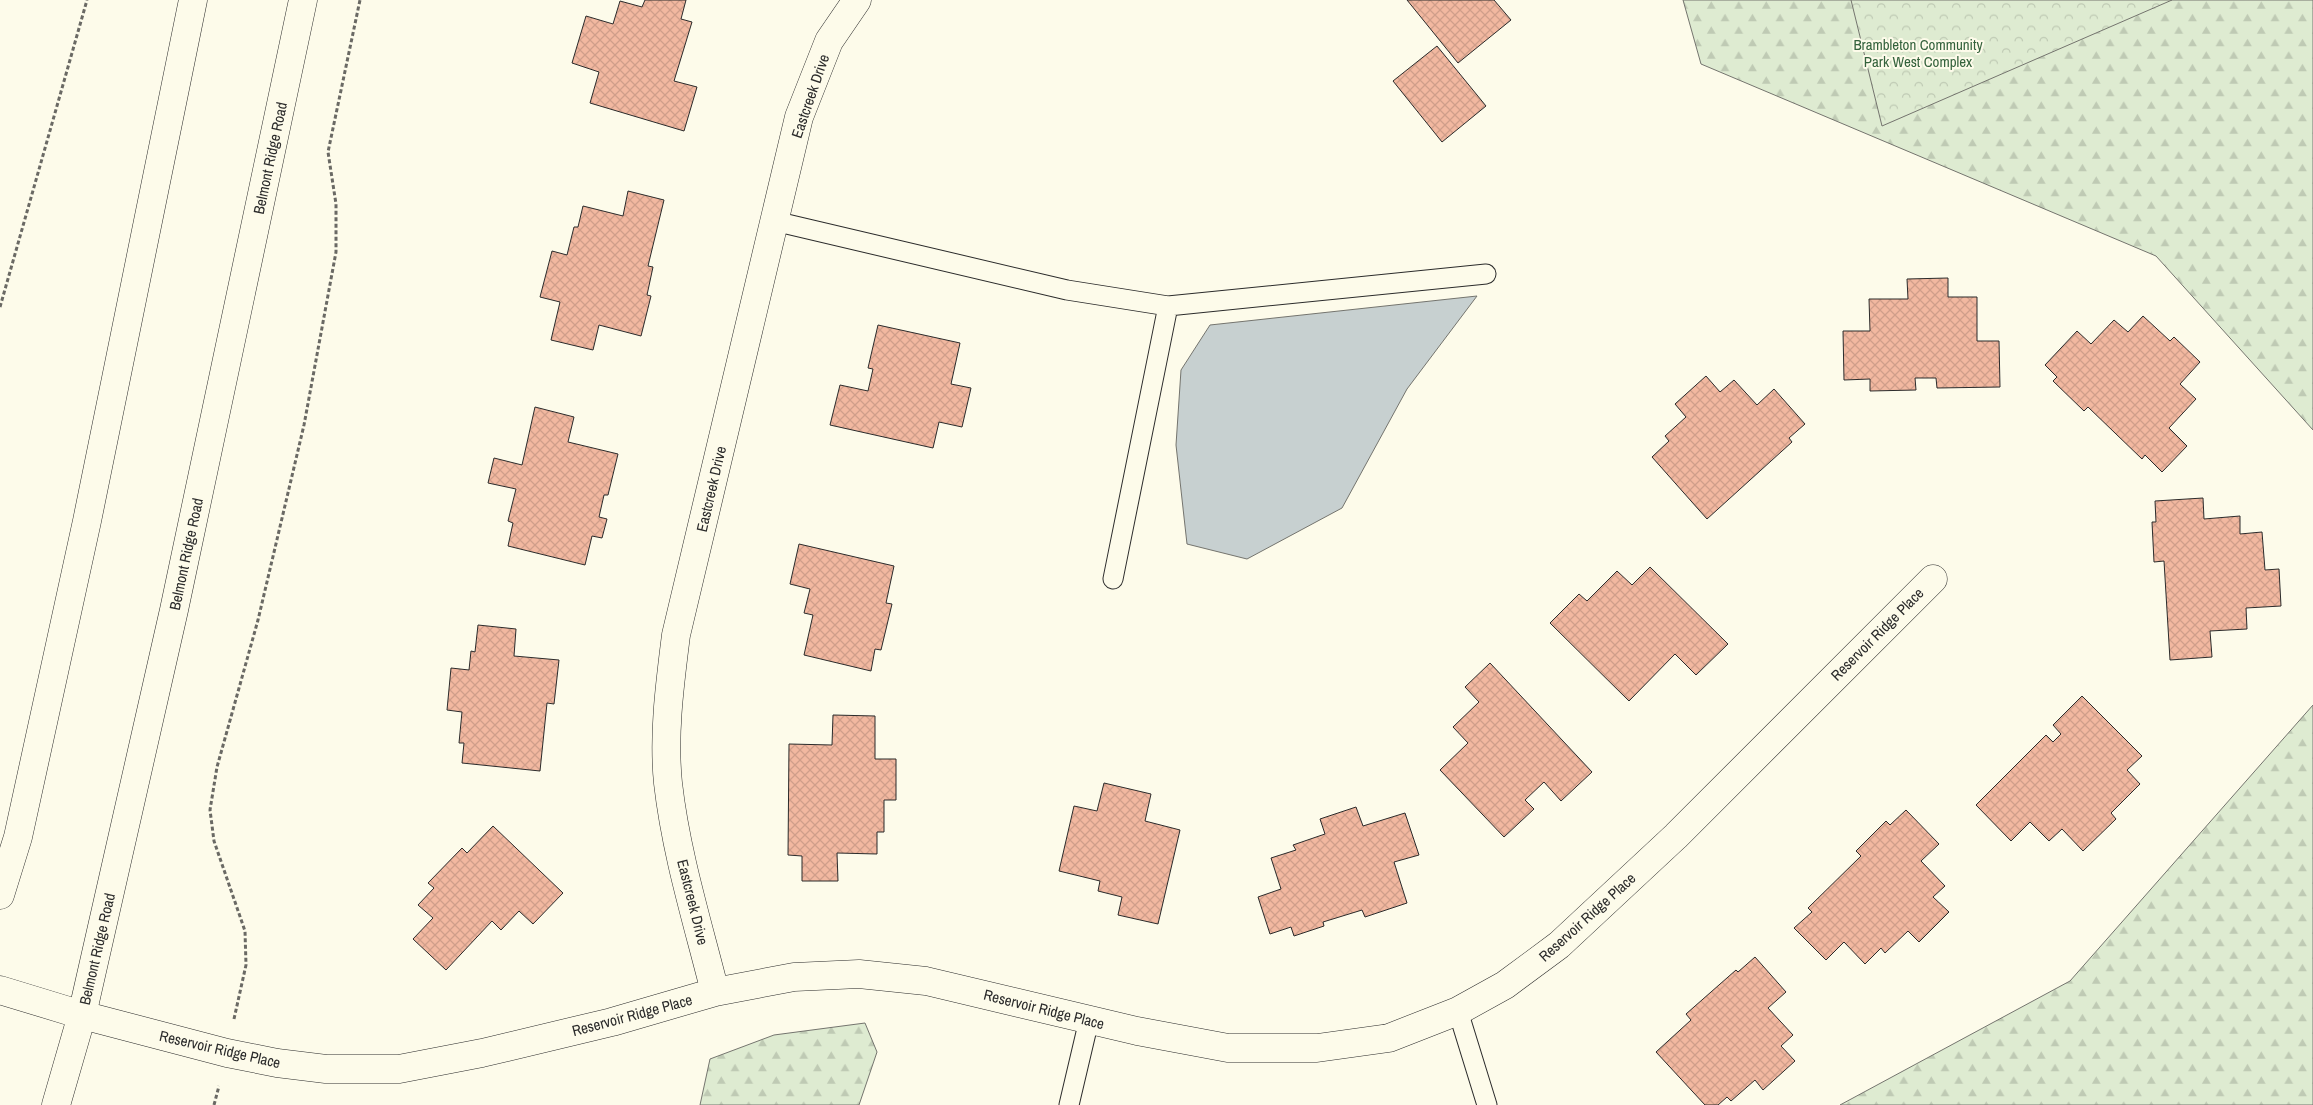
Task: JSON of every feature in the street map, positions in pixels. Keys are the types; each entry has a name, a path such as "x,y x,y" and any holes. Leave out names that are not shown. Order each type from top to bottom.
{"street":[{"path":"0,895 18,837 85,531 193,0"},
{"name":"Belmont Ridge Road","path":"56,1105 82,1015 174,610 303,0"},
{"name":"Eastcreek Drive","path":"715,992 680,848 670,792 668,699 676,634 799,117 829,41 857,0"},
{"name":"Reservoir Ridge Place","path":"0,990 82,1015 227,1053 277,1063 326,1068 399,1069 482,1053 594,1026 715,992 794,977 858,974 926,981 1089,1020 1228,1048 1317,1048 1389,1038 1458,1011 1504,985 1559,945 1676,836 1932,579"}],"lane":[{"path":"774,221 1067,290 1168,306 1486,274"},
{"path":"1113,579 1168,306"},
{"path":"1458,1011 1487,1105"},
{"path":"1069,1105 1089,1020"}],"path":[{"path":"0,307 87,0"},
{"path":"214,1105 246,965 245,931 214,841 210,810 217,767 258,620 304,424 336,252 336,204 328,152 360,0"}],"green space":[{"path":"1683,0 2313,0 2313,430 2156,256 1701,64"},
{"name":"Brambleton Community Park West Complex","path":"1851,0 2172,0 1882,126"},
{"path":"2313,705 2313,1105 1840,1105 2070,981"},
{"path":"865,1023 877,1052 859,1105 700,1105 710,1059 774,1035"}],"shaded area":[{"path":"1477,296 1407,389 1342,508 1247,559 1187,544 1176,445 1181,370 1210,325"}],"building":[{"path":"645,0 686,0 681,19 692,22 674,81 697,87 684,131 590,103 599,72 572,63 586,16 613,24 620,1 642,7"},
{"path":"1407,0 1494,0 1511,20 1458,63"},
{"path":"1437,46 1486,106 1442,142 1393,81"},
{"path":"628,191 664,200 648,266 653,267 647,295 651,296 641,336 599,325 593,350 551,340 560,302 540,297 552,251 567,255 574,227 578,227 583,206 623,216"},
{"path":"1948,278 1948,297 1977,297 1977,341 1999,341 2000,387 1937,388 1936,378 1915,378 1916,390 1870,391 1870,379 1844,380 1843,331 1870,331 1869,299 1908,299 1907,279"},
{"path":"2143,316 2170,341 2174,337 2200,362 2180,384 2196,399 2169,428 2187,446 2162,472 2145,455 2142,459 2088,407 2084,411 2053,381 2057,377 2045,365 2077,331 2091,344 2114,320 2128,332"},
{"path":"878,325 960,343 951,384 971,388 962,427 939,422 933,448 830,425 840,385 868,391 873,369 868,368"},
{"path":"1706,376 1720,392 1734,380 1757,405 1774,389 1805,424 1789,438 1792,442 1707,519 1652,457 1669,441 1665,436 1686,417 1675,404"},
{"path":"535,407 574,417 568,442 618,454 608,495 604,495 599,517 607,519 602,538 592,536 585,565 508,546 513,523 508,521 516,489 488,483 494,458 522,465"},
{"path":"2203,498 2204,519 2240,516 2240,534 2262,532 2265,570 2279,569 2281,606 2246,608 2247,629 2210,631 2212,657 2170,660 2164,561 2154,562 2152,522 2156,522 2155,501"},
{"path":"799,544 894,566 886,603 892,604 881,650 875,649 871,671 804,655 813,615 804,613 810,589 790,584"},
{"path":"1650,567 1728,644 1696,675 1675,654 1629,701 1550,623 1579,594 1587,601 1617,571 1632,585"},
{"path":"478,625 516,629 514,656 559,660 554,704 547,703 540,771 462,763 464,743 459,743 462,712 447,710 451,668 469,670 471,651 475,652"},
{"path":"1490,663 1592,772 1561,801 1544,782 1525,800 1534,809 1504,837 1440,770 1468,743 1453,727 1479,702 1465,687"},
{"path":"2082,696 2142,756 2127,770 2140,784 2111,813 2116,819 2083,851 2062,829 2049,841 2030,822 2011,841 1976,805 2046,735 2053,742 2061,734 2053,725"},
{"path":"833,715 875,716 875,759 896,759 896,800 884,800 884,832 877,832 877,854 837,853 838,881 802,881 802,856 788,855 789,744 832,745"},
{"path":"1104,783 1151,794 1145,821 1180,830 1158,924 1118,915 1122,897 1098,891 1100,881 1059,871 1074,806 1097,811"},
{"path":"1356,807 1363,826 1405,813 1419,855 1394,862 1407,903 1365,917 1362,910 1323,922 1324,926 1294,936 1291,927 1270,934 1258,897 1281,889 1271,858 1296,850 1293,845 1325,834 1320,819"},
{"path":"1906,810 1939,844 1921,861 1945,886 1933,897 1949,912 1919,942 1908,931 1885,953 1881,948 1865,964 1844,942 1826,960 1794,928 1812,912 1808,908 1861,856 1856,851 1886,821 1890,825"},
{"path":"493,826 563,893 533,924 519,911 501,930 492,921 446,970 413,939 433,918 418,905 434,888 428,883 462,848 467,853"},
{"path":"1755,957 1786,992 1768,1008 1793,1035 1781,1046 1795,1061 1763,1090 1755,1080 1731,1101 1727,1097 1718,1105 1705,1105 1656,1052 1691,1020 1686,1014 1736,970 1738,972"}]}
